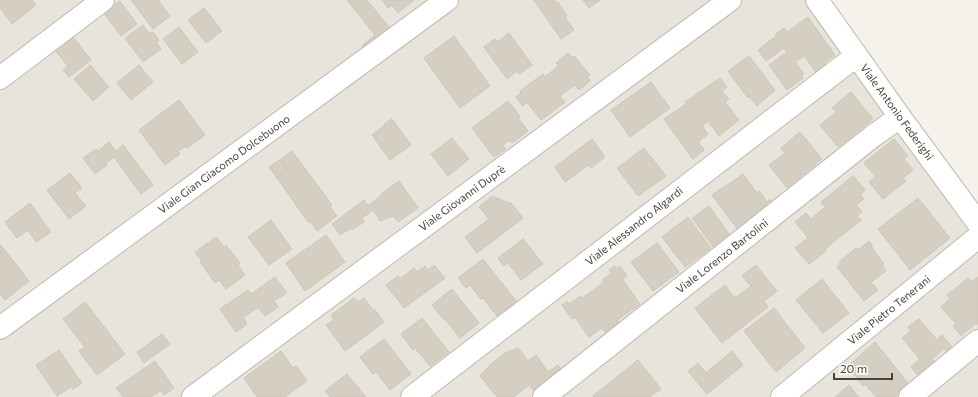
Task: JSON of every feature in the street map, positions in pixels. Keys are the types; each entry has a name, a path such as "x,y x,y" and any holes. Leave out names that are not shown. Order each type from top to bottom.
{"street":[{"path":"0,78 103,0"},
{"name":"Viale Gian Giacomo Dolcebuono","path":"0,328 447,0"},
{"name":"Viale Giovanni Duprè","path":"193,397 730,0"},
{"name":"Viale Antonio Federighi","path":"817,0 978,223"},
{"name":"Viale Alessandro Algardi","path":"412,397 856,56"},
{"name":"Viale Lorenzo Bartolini","path":"544,397 873,136 900,117"},
{"name":"Viale Pietro Tenerani","path":"782,397 978,237"},
{"path":"910,397 978,341"}],"shaded area":[{"path":"0,0 811,0 978,237 978,397 0,397"}],"building":[{"path":"0,0 32,0 36,5 12,24 0,8"},
{"path":"131,0 158,0 170,16 153,29"},
{"path":"347,0 367,0 393,32 367,53 362,46 375,35"},
{"path":"382,0 414,0 398,13 392,5 388,8"},
{"path":"534,0 554,0 556,3 558,2 567,16 565,17 574,30 561,39"},
{"path":"583,0 600,0 589,8"},
{"path":"120,1 137,24 121,36 104,13"},
{"path":"204,8 222,31 206,43 188,20"},
{"path":"808,17 835,55 824,63 826,65 816,72 804,56 795,62 804,74 801,75 803,78 787,90 769,65 787,52 784,48 766,61 758,50 784,28 787,32"},
{"path":"143,25 149,33 153,32 159,40 156,42 161,49 143,62 125,38"},
{"path":"179,27 198,52 182,64 163,39"},
{"path":"509,33 532,65 519,74 517,71 507,79 484,47 495,39 497,42"},
{"path":"454,36 490,86 460,108 424,58"},
{"path":"73,37 91,60 69,77 63,70 68,66 55,50"},
{"path":"568,53 572,58 574,56 590,75 587,77 590,81 579,90 575,85 560,96 565,102 541,120 527,102 523,106 516,97 521,93 520,91 543,74 545,77 558,66 556,63"},
{"path":"749,56 775,90 757,106 749,96 748,98 728,71"},
{"path":"90,65 109,87 93,101 74,79"},
{"path":"139,65 153,82 131,100 117,83"},
{"path":"720,78 727,87 722,91 729,99 725,102 739,120 719,136 708,121 702,126 708,134 698,142 704,150 693,159 664,119 686,104 685,102"},
{"path":"651,82 670,108 630,137 611,110"},
{"path":"851,92 873,119 838,147 820,125 836,112 832,108"},
{"path":"179,100 205,135 187,148 185,146 178,151 180,154 165,165 139,130"},
{"path":"508,101 520,116 518,118 528,131 512,143 509,140 503,145 506,149 494,157 472,128"},
{"path":"392,119 411,145 390,160 372,135"},
{"path":"800,132 822,159 787,188 769,165 785,153 781,148"},
{"path":"452,138 469,159 448,176 431,154"},
{"path":"592,139 605,157 591,168 589,165 565,182 555,167"},
{"path":"894,139 908,156 904,159 913,170 903,178 906,181 883,199 869,182 875,176 864,163"},
{"path":"109,142 116,151 123,145 153,185 141,194 114,157 106,163 107,165 95,174 83,158 96,149 98,151"},
{"path":"644,148 666,176 638,196 617,168"},
{"path":"292,151 332,205 330,207 337,216 317,231 311,222 309,223 277,178 288,170 281,159"},
{"path":"281,159 288,170 277,178 269,167"},
{"path":"70,173 82,188 75,193 86,206 69,219 47,190"},
{"path":"743,174 757,193 759,191 767,202 770,199 777,208 742,235 712,195"},
{"path":"853,176 865,190 860,195 864,199 856,205 862,212 857,216 861,220 809,264 795,248 808,238 795,222 806,213 811,219 825,207 821,202"},
{"path":"399,181 418,208 398,222 393,216 380,221 373,210 362,218 364,222 352,230 351,228 340,235 332,224 364,200 368,206 383,194 382,193"},
{"path":"492,196 512,204 523,218 477,253 465,237 489,219 479,207"},
{"path":"918,198 950,238 910,270 878,229"},
{"path":"30,203 51,232 36,242 28,230 17,238 5,222"},
{"path":"709,206 729,234 722,239 727,247 715,249 692,218"},
{"path":"688,217 711,248 685,267 662,237"},
{"path":"271,220 292,249 269,265 248,237"},
{"path":"326,235 345,262 305,291 286,263"},
{"path":"216,237 224,247 226,245 240,263 238,265 245,275 226,289 219,280 215,283 200,262 202,261 195,252"},
{"path":"523,239 543,264 521,280 508,263 504,266 498,258"},
{"path":"869,241 873,246 871,247 884,264 882,266 886,271 871,282 878,290 864,301 837,267 841,264 839,262 856,248 858,250"},
{"path":"657,243 679,272 653,291 631,262"},
{"path":"0,244 29,281 5,300 0,293"},
{"path":"483,259 516,301 497,316 483,298 481,299 470,285 466,288 458,278"},
{"path":"434,265 445,278 404,308 386,285 398,276 400,279 414,268 417,272 425,266 428,270"},
{"path":"756,265 777,291 764,301 768,307 722,343 695,308 725,285 735,298 751,286 742,276"},
{"path":"615,266 617,268 620,266 627,276 622,279 640,304 617,320 619,322 605,332 602,328 589,337 575,317 572,319 562,305 567,301 569,304 580,296 582,298 604,282 602,280 612,273 609,270"},
{"path":"275,277 287,293 274,301 278,307 265,316 258,307 243,318 247,324 236,332 220,309 248,290 251,294"},
{"path":"978,277 978,325 976,323 961,336 953,326 956,324 941,307 950,299 947,295 968,278 971,282"},
{"path":"822,279 849,313 823,333 796,300"},
{"path":"452,289 479,323 460,338 432,305"},
{"path":"354,298 358,302 364,298 384,322 345,351 326,325 334,320 331,315"},
{"path":"85,302 125,354 97,375 79,351 85,347 63,319"},
{"path":"774,308 805,348 776,372 744,331"},
{"path":"422,318 449,352 430,366 415,348 413,350 401,334"},
{"path":"919,319 937,340 942,335 952,347 946,351 944,349 932,359 934,362 927,368 931,372 922,380 911,367 920,359 902,338 911,331 908,327"},
{"path":"162,334 170,344 144,363 137,352"},
{"path":"384,339 411,374 390,390 376,372 373,374 360,357"},
{"path":"875,342 910,386 895,397 876,397 865,384 863,386 848,366"},
{"path":"518,348 528,361 536,355 548,372 558,365 565,373 537,395 529,385 514,397 497,397 480,376 490,365 505,353"},
{"path":"59,350 82,383 73,389 71,387 57,396 36,365"},
{"path":"281,351 293,368 296,366 307,381 285,397 257,397 244,378"},
{"path":"732,351 743,365 707,394 688,371 698,363 706,373"},
{"path":"638,360 661,389 650,397 593,396"},
{"path":"155,361 174,388 164,395 161,390 151,397 123,397 116,388"},
{"path":"347,374 366,397 330,397 325,391"},
{"path":"849,385 859,397 835,397"}]}
